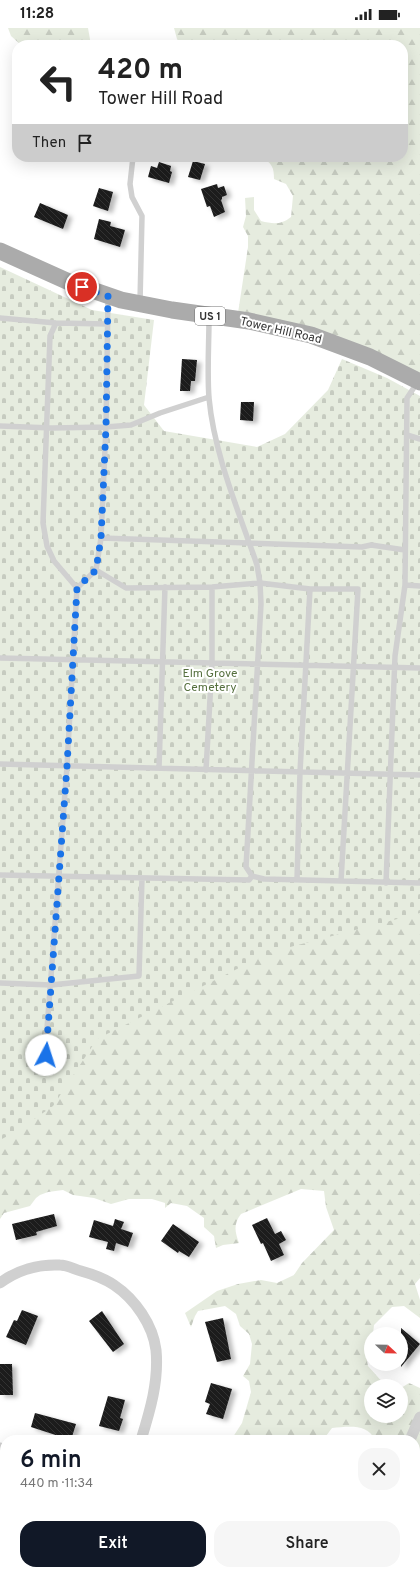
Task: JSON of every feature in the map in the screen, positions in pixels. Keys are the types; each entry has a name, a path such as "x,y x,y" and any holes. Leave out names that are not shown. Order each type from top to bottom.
{"main road":[{"name":"Tower Hill Road","path":"0,251 69,282 108,296 140,304 209,316 249,321 311,335 370,358 419,381"}],"street":[{"path":"0,1282 7,1277 36,1266 62,1265 89,1273 114,1285 133,1301 148,1324 156,1350 156,1385 142,1435"},
{"path":"412,1435 420,1417"}],"lane":[{"path":"132,162 130,184 132,197 142,216 140,304"},
{"path":"46,1055 60,876 77,588 96,570 101,538 106,427 108,296"},
{"path":"209,316 209,398 220,455 257,565 260,583 261,604 246,867 252,876 264,879 420,883"},
{"path":"0,318 56,323 108,324"},
{"path":"56,323 50,336 43,523 47,546 54,561 77,588"},
{"path":"386,883 394,667 405,585 407,398 419,381"},
{"path":"0,426 106,427 131,425 160,413 209,398"},
{"path":"407,435 420,439"},
{"path":"101,538 362,547 371,545 406,550"},
{"path":"96,570 126,588 212,587 260,583 310,589 358,589 341,881"},
{"path":"405,585 420,586"},
{"path":"158,768 165,587"},
{"path":"206,770 212,663 212,587"},
{"path":"297,880 300,772 310,589"},
{"path":"0,658 420,668"},
{"path":"0,764 420,775"},
{"path":"0,875 249,880 252,876"},
{"path":"0,983 51,985 139,976 142,878"}],"green space":[{"path":"8,28 88,28 90,40 15,40 11,36"},
{"path":"174,28 420,28 420,380 238,313 248,247 248,236 243,227 246,216 245,198 254,197 254,210 261,221 277,223 291,217 293,196 286,184 274,179 274,171 268,162 408,162 408,40 177,39"},
{"name":"Elm Grove Cemetery","path":"0,267 92,310 154,320 144,405 164,431 257,447 285,434 328,390 342,359 387,378 420,396 420,913 271,952 97,1039 53,1106 17,1131 0,1140"},
{"path":"420,896 420,1278 415,1284 420,1300 420,1318 404,1306 392,1307 374,1327 364,1327 364,1371 372,1371 380,1379 364,1379 364,1423 408,1423 409,1383 420,1388 420,1435 372,1435 362,1428 351,1427 332,1428 327,1435 234,1435 242,1423 251,1392 249,1381 243,1376 250,1364 252,1344 249,1334 240,1326 236,1314 225,1306 198,1311 191,1327 185,1313 217,1291 238,1284 261,1280 277,1283 294,1275 302,1263 334,1230 326,1207 324,1191 301,1189 241,1214 236,1225 236,1235 239,1243 223,1245 216,1248 214,1236 204,1227 204,1218 187,1206 171,1203 165,1208 165,1203 152,1199 129,1199 111,1204 94,1198 73,1195 63,1190 48,1192 40,1195 30,1206 4,1213 0,1219 0,1083 80,993"}],"building":[{"path":"159,162 171,166 170,171 172,172 169,183 148,177 151,166 157,168"},
{"path":"193,162 205,164 200,180 188,177"},
{"path":"217,184 218,188 224,186 227,195 222,197 221,200 225,212 214,217 210,206 207,207 201,189"},
{"path":"99,188 113,192 108,211 93,206"},
{"path":"40,203 68,215 63,229 34,217"},
{"path":"99,219 111,222 110,226 125,230 120,247 94,239"},
{"path":"182,359 197,360 195,381 191,381 190,391 180,391"},
{"path":"241,402 254,402 253,421 240,420"},
{"path":"54,1214 57,1226 36,1232 37,1235 16,1240 12,1224"},
{"path":"267,1218 275,1234 281,1231 286,1240 279,1244 284,1255 271,1261 263,1243 261,1244 252,1225"},
{"path":"115,1219 124,1222 121,1229 133,1233 128,1247 116,1243 114,1251 106,1249 108,1242 89,1237 94,1220 113,1226"},
{"path":"173,1224 199,1242 189,1257 179,1251 178,1253 161,1241"},
{"path":"22,1310 38,1316 26,1345 6,1337 14,1320 17,1321"},
{"path":"102,1311 124,1344 113,1352 89,1321"},
{"path":"223,1318 231,1359 217,1362 205,1322"},
{"path":"408,1334 420,1344 408,1359"},
{"path":"0,1364 12,1364 13,1395 0,1395"},
{"path":"211,1383 232,1389 223,1419 206,1414 210,1404 205,1402"},
{"path":"108,1396 125,1400 120,1418 123,1419 119,1431 99,1426"},
{"path":"35,1413 76,1424 73,1435 56,1435 31,1427"}],"route":[{"path":"46,1055 60,876 77,588 96,570 101,538 106,427 108,296 82,287"}]}
